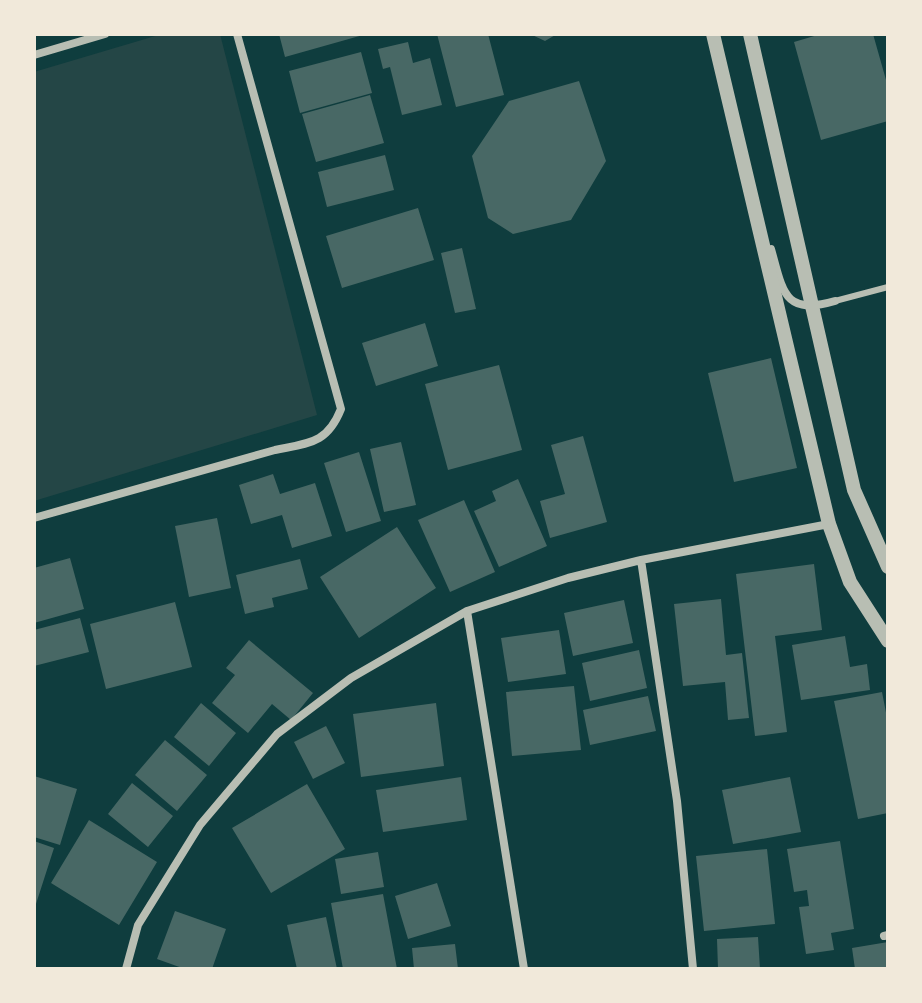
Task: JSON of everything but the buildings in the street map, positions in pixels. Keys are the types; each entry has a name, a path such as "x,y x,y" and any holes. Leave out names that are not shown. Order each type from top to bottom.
{"street":[{"path":"34,55 105,34"},
{"path":"34,518 275,450 314,442 333,429 341,409 237,34"},
{"path":"713,34 829,524 850,582 888,641"},
{"path":"750,34 854,490 888,567"},
{"path":"748,184 781,286 791,301 811,308 835,301"},
{"path":"126,969 138,925 200,825 277,734 351,678 467,611 597,570 829,524"},
{"path":"641,560 677,801 693,969"},
{"path":"467,611 524,969"}],"lane":[{"path":"835,301 888,287"}],"shaded area":[{"path":"162,34 220,34 317,415 34,501 34,72"}]}
